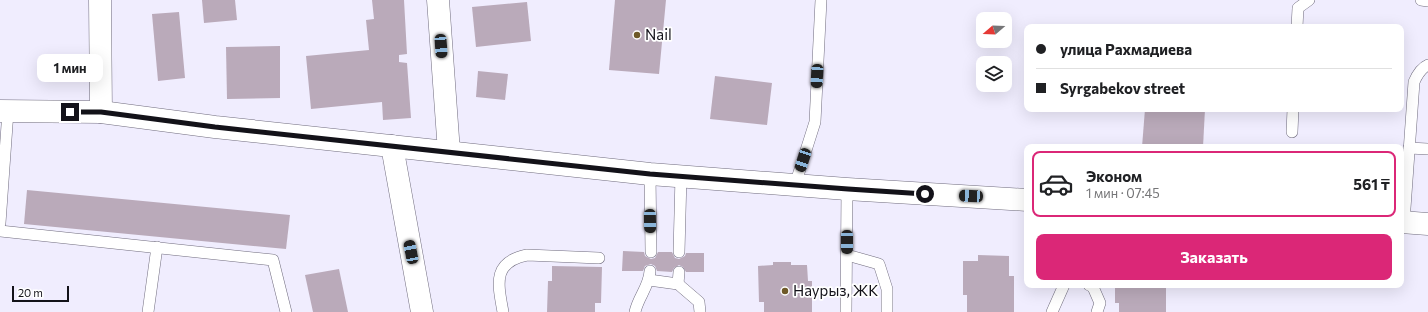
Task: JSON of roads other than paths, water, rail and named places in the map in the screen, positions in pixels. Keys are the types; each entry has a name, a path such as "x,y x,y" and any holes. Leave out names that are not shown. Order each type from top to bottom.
{"street":[{"path":"100,0 101,112"},
{"path":"438,0 449,152"},
{"path":"4,111 101,112 215,127 650,174 848,189 1024,200"},
{"path":"392,146 422,312"},
{"path":"1404,222 1428,224"}],"lane":[{"path":"795,185 815,122 821,0"},
{"path":"1297,24 1298,8 1309,0"},
{"path":"1422,0 1428,1"},
{"path":"1404,210 1414,82 1418,74 1428,65"},
{"path":"0,223 4,111"},
{"path":"1292,132 1293,112"},
{"path":"1409,148 1428,149"},
{"path":"650,174 651,252"},
{"path":"679,252 681,176"},
{"path":"846,312 848,189"},
{"path":"0,231 273,260 286,312"},
{"path":"148,312 158,247"},
{"path":"503,312 498,284 503,268 515,257 527,255 599,258"},
{"path":"847,255 879,264 887,289 887,312"},
{"path":"678,284 679,272"},
{"path":"635,312 636,306 650,276 678,284 699,302 700,312"},
{"path":"1052,312 1063,288"},
{"path":"1093,288 1100,303 1097,312"}],"place":[{"name":"Nail","path":"637,35"},
{"name":"Наурыз, ЖК","path":"785,291"}]}
